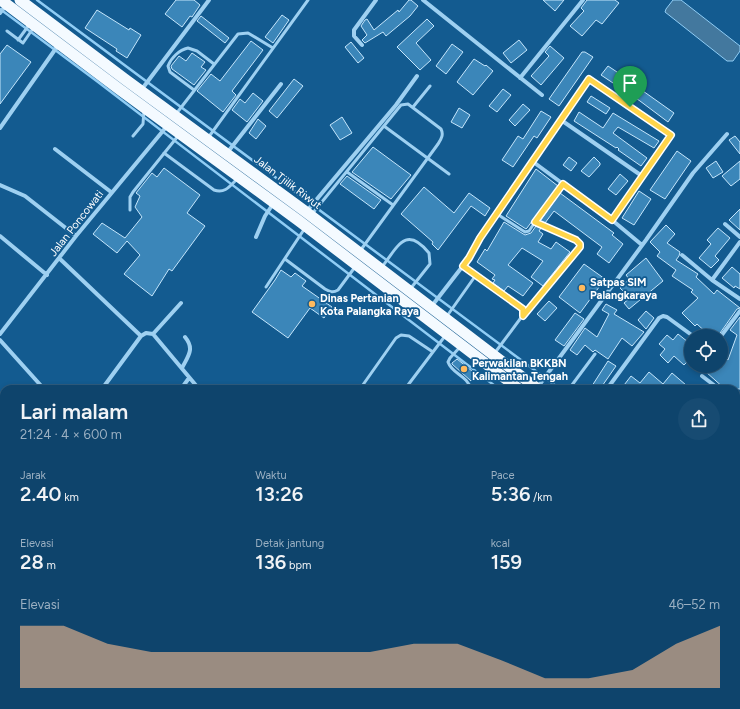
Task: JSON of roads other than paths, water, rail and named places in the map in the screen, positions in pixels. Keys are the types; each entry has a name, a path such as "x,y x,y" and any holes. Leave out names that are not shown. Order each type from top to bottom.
{"highway":[{"name":"Jalan Tjilik Riwut","path":"23,1 141,90 172,120 181,133 357,265 430,312 445,319 533,385"},
{"name":"Jalan Tjilik Riwut","path":"4,2 146,107 207,138 409,291 430,312 446,334 513,385"}],"street":[{"path":"133,98 141,90 209,0"},
{"path":"362,45 354,36 354,30 376,0"},
{"path":"423,0 542,94"},
{"path":"520,78 583,0"},
{"path":"0,13 4,2"},
{"path":"0,128 59,44"},
{"path":"308,214 396,105 417,76"},
{"path":"430,312 469,258 480,238 589,79 671,135 612,220"},
{"path":"226,153 281,84"},
{"name":"Jalan Poncowati","path":"0,334 76,236 172,120"},
{"path":"560,120 642,176"},
{"path":"541,385 693,173 727,134"},
{"path":"55,149 112,192"},
{"path":"532,161 612,220 642,245"},
{"path":"0,185 25,196 76,236"},
{"path":"256,237 265,216 274,202"},
{"path":"725,224 740,238"},
{"path":"0,236 47,274"},
{"path":"712,280 740,242"},
{"path":"682,255 712,280 740,299"},
{"path":"59,258 140,336"},
{"path":"153,334 181,303"},
{"path":"726,329 740,311"},
{"path":"610,385 658,318 663,316 667,317 684,329"},
{"path":"105,385 140,336 146,333 153,334 195,385"},
{"path":"182,368 191,348 190,343 185,337"},
{"path":"0,340 40,385"},
{"path":"702,376 714,385"},
{"path":"184,385 189,378"}],"lane":[{"path":"207,138 308,0"},
{"path":"18,40 33,24"},
{"path":"6,31 23,43 33,24"},
{"path":"172,120 238,34 243,32 253,35 273,48"},
{"path":"194,90 170,72 168,66 169,63 178,53 188,48 197,51 214,64"},
{"path":"413,108 430,86"},
{"path":"308,214 346,172 401,105 408,104 441,129 443,132 440,140 428,158 358,252"},
{"path":"133,136 143,124 146,107"},
{"path":"384,126 449,174"},
{"path":"130,210 130,197 133,192 181,133"},
{"path":"164,153 214,190 219,191 227,189 240,176"},
{"path":"346,172 393,205"},
{"path":"497,214 525,232 529,231 563,184"},
{"path":"493,355 580,247 580,244 576,240 535,222"},
{"path":"266,287 306,226"},
{"path":"380,269 405,240 410,238 425,248 429,253 430,264 409,291"},
{"path":"285,259 330,292 338,290 357,265"},
{"path":"463,266 523,309 523,316"},
{"path":"445,319 476,275"},
{"path":"409,385 446,334"},
{"path":"363,385 396,338 401,335 409,336 433,352"},
{"path":"461,345 448,362 449,366 465,378 469,385"},
{"path":"572,385 595,354"}],"waterway":[{"path":"37,0 555,385"},
{"path":"0,9 98,82 494,385"}],"place":[{"name":"Satpas SIM Palangkaraya","path":"582,288"},
{"name":"Dinas Pertanian Kota Palangka Raya","path":"312,304"},
{"name":"Perwakilan BKKBN Kalimantan Tengah","path":"464,369"}]}
